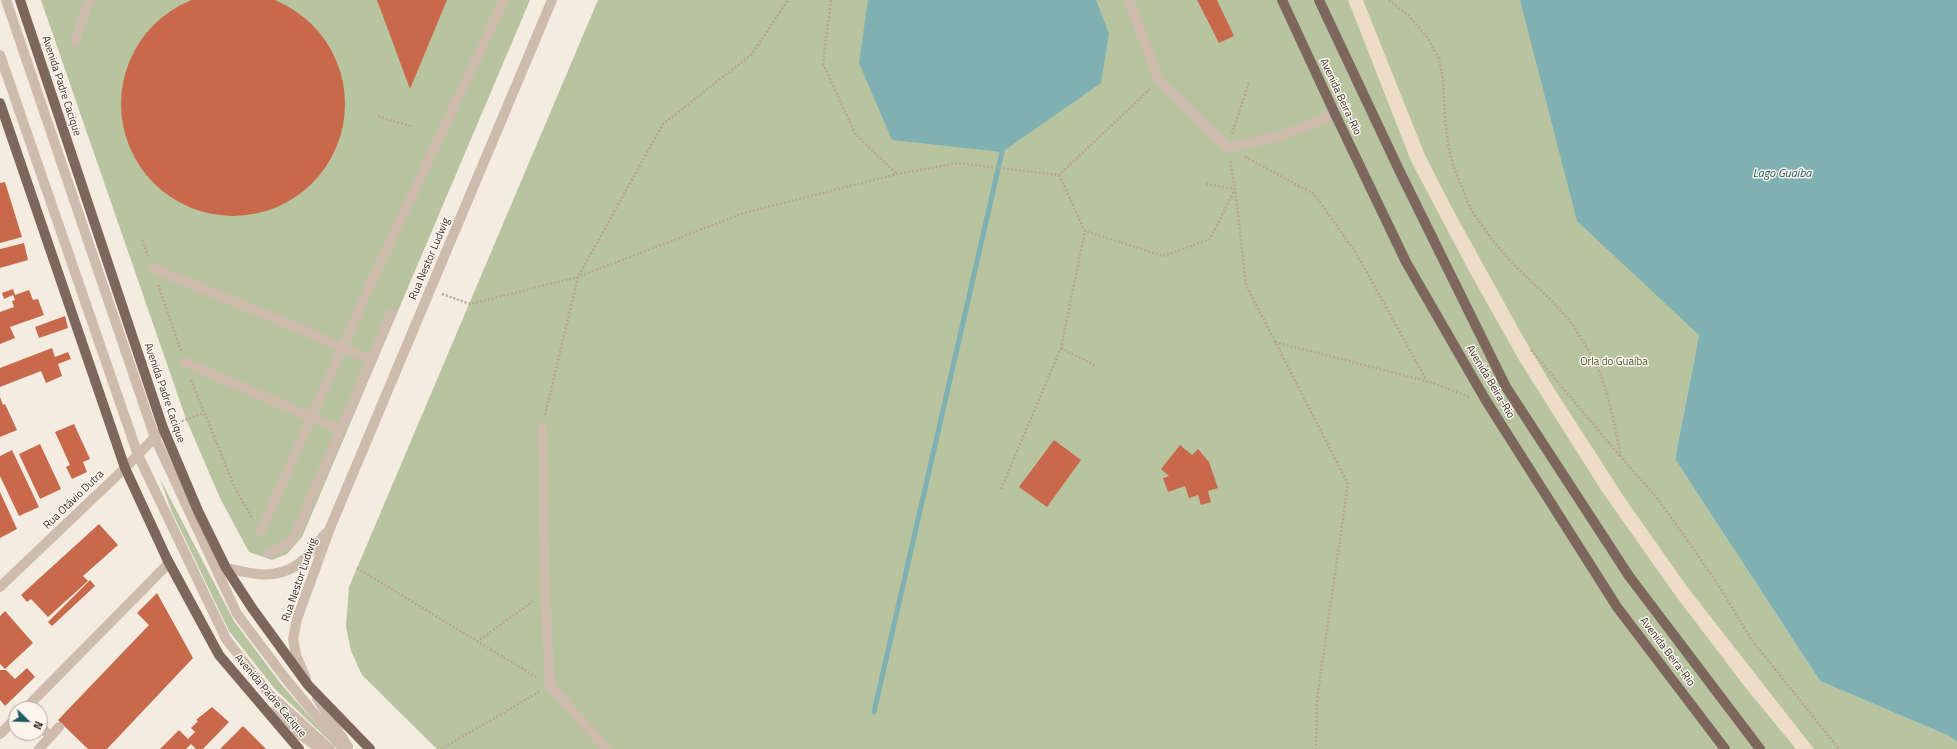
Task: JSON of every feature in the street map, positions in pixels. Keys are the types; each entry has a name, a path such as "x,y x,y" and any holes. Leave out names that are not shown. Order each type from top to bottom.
{"main road":[{"name":"Avenida Padre Cacique","path":"20,0 163,428 198,511 226,568 252,608 308,685 370,749"},
{"name":"Avenida Beira-Rio","path":"1282,0 1406,262 1485,399 1617,607 1725,749"},
{"name":"Avenida Beira-Rio","path":"1319,0 1402,177 1506,386 1629,576 1760,749"},
{"name":"Avenida Padre Cacique","path":"0,103 125,468 169,563 219,655 259,704 299,749"}],"street":[{"path":"6,0 155,438 237,614 343,749"},
{"path":"75,42 87,6 92,0"},
{"path":"261,531 342,348 504,0"},
{"name":"Rua Nestor Ludwig","path":"350,749 308,685 296,655 293,639 297,619 330,528 552,0"},
{"path":"1129,0 1159,81 1228,148 1283,135 1335,114"},
{"path":"0,55 138,455 226,639 269,694 330,749"},
{"path":"152,268 301,329 371,360"},
{"path":"270,554 290,543 297,531 391,314"},
{"path":"184,362 341,430"},
{"name":"Rua Otávio Dutra","path":"0,587 125,468 163,428"},
{"path":"542,428 545,592 550,686 606,749"},
{"name":"Rua Nestor Ludwig","path":"226,568 250,574 271,575 298,565 330,528"},
{"path":"33,701 169,563"},
{"path":"36,701 37,697"},
{"path":"259,704 320,749"},
{"path":"0,734 8,726"},
{"path":"39,749 59,728"}],"path":[{"path":"542,428 578,277 664,124 752,54 788,0"},
{"path":"831,0 823,64 856,135 897,174"},
{"path":"1389,0 1409,16 1428,38 1439,59 1443,79 1448,144 1453,165 1471,210 1494,242 1512,263 1572,324 1602,378 1612,413 1621,457"},
{"path":"1059,175 1159,81"},
{"path":"1249,82 1228,148 1235,189 1246,285 1348,484 1317,699 1316,749"},
{"path":"378,116 413,127"},
{"path":"1228,148 1314,194 1356,253 1427,381"},
{"path":"430,289 470,304 578,277 744,214 897,174 958,163 1059,175"},
{"path":"1001,489 1060,348 1085,231 1059,175"},
{"path":"1206,184 1235,189"},
{"path":"1085,231 1163,256 1210,239 1235,189"},
{"path":"142,240 184,362 204,413 235,488 249,514 261,531"},
{"path":"1275,342 1427,381 1463,396 1485,399"},
{"path":"1060,348 1096,366"},
{"path":"1531,350 1656,497 1721,589 1751,639 1840,749"},
{"path":"163,428 204,413"},
{"path":"357,568 550,686 441,749"},
{"path":"477,642 545,592"}],"green space":[{"path":"41,0 530,0 302,537 287,554 272,560 249,552 220,498 186,419"},
{"name":"Orla do Guaíba","path":"598,0 1550,0 1699,335 1675,459 1820,681 1949,736 1957,742 1957,749 437,749 362,675 351,651 346,627 349,587"},
{"path":"160,479 234,621 281,684 338,749 275,689 229,631 172,512"}],"shaded area":[{"path":"1348,0 1363,0 1425,155 1452,208 1521,333 1550,382 1624,497 1688,588 1814,749 1796,749 1745,687 1675,595 1601,490 1519,360 1469,271 1411,161"}],"water":[{"path":"868,0 1096,0 1109,34 1101,83 1002,152 892,140 859,63"},
{"name":"Lago Guaíba","path":"1520,0 1957,0 1957,742 1949,736 1820,681 1675,459 1699,335 1577,221"}],"building":[{"path":"222,-8 244,-8 276,0 286,5 304,17 320,33 337,61 343,82 345,104 343,126 337,147 320,175 304,191 276,208 244,216 222,216 190,208 180,203 162,191 146,175 129,147 121,115 121,93 129,61 134,51 146,33 162,17 190,0"},
{"path":"377,0 447,0 410,89"},
{"path":"1197,0 1217,0 1234,36 1219,43"},
{"path":"5,182 22,237 0,243 0,183"},
{"path":"24,243 28,260 0,268 0,249"},
{"path":"13,289 15,295 29,290 33,300 38,299 44,315 10,327 15,338 0,344 0,312 14,307 12,301 15,300 13,295 4,299 2,293"},
{"path":"65,316 68,328 39,338 35,327"},
{"path":"52,348 55,357 68,352 71,359 58,364 62,376 46,383 41,371 0,387 0,368"},
{"path":"0,397 3,405 5,404 17,430 0,437"},
{"path":"74,424 90,459 83,462 87,472 72,479 66,467 70,465 55,432"},
{"path":"1054,440 1081,460 1047,507 1019,487"},
{"path":"40,444 61,489 40,499 19,454"},
{"path":"1180,445 1192,455 1198,449 1209,462 1218,488 1208,491 1211,502 1201,505 1198,495 1189,498 1185,486 1168,492 1163,478 1169,476 1161,469"},
{"path":"12,450 39,507 19,516 0,476 0,456"},
{"path":"0,492 17,529 0,538"},
{"path":"99,524 118,545 83,576 88,581 48,617 31,599 27,602 21,595"},
{"path":"90,580 95,586 52,626 48,622"},
{"path":"157,593 193,658 107,749 88,749 58,720 149,625 137,613"},
{"path":"5,611 33,643 5,669 0,664 0,616"},
{"path":"27,668 35,677 10,701 8,701 5,706 0,700 0,670 6,670 15,679"},
{"path":"212,707 229,722 203,749 196,749 191,744 186,749 160,749 179,730 188,739 195,732 191,728 198,721 196,720"},
{"path":"243,726 266,749 220,749"}],"waterway":[{"path":"874,712 1002,152"}]}
